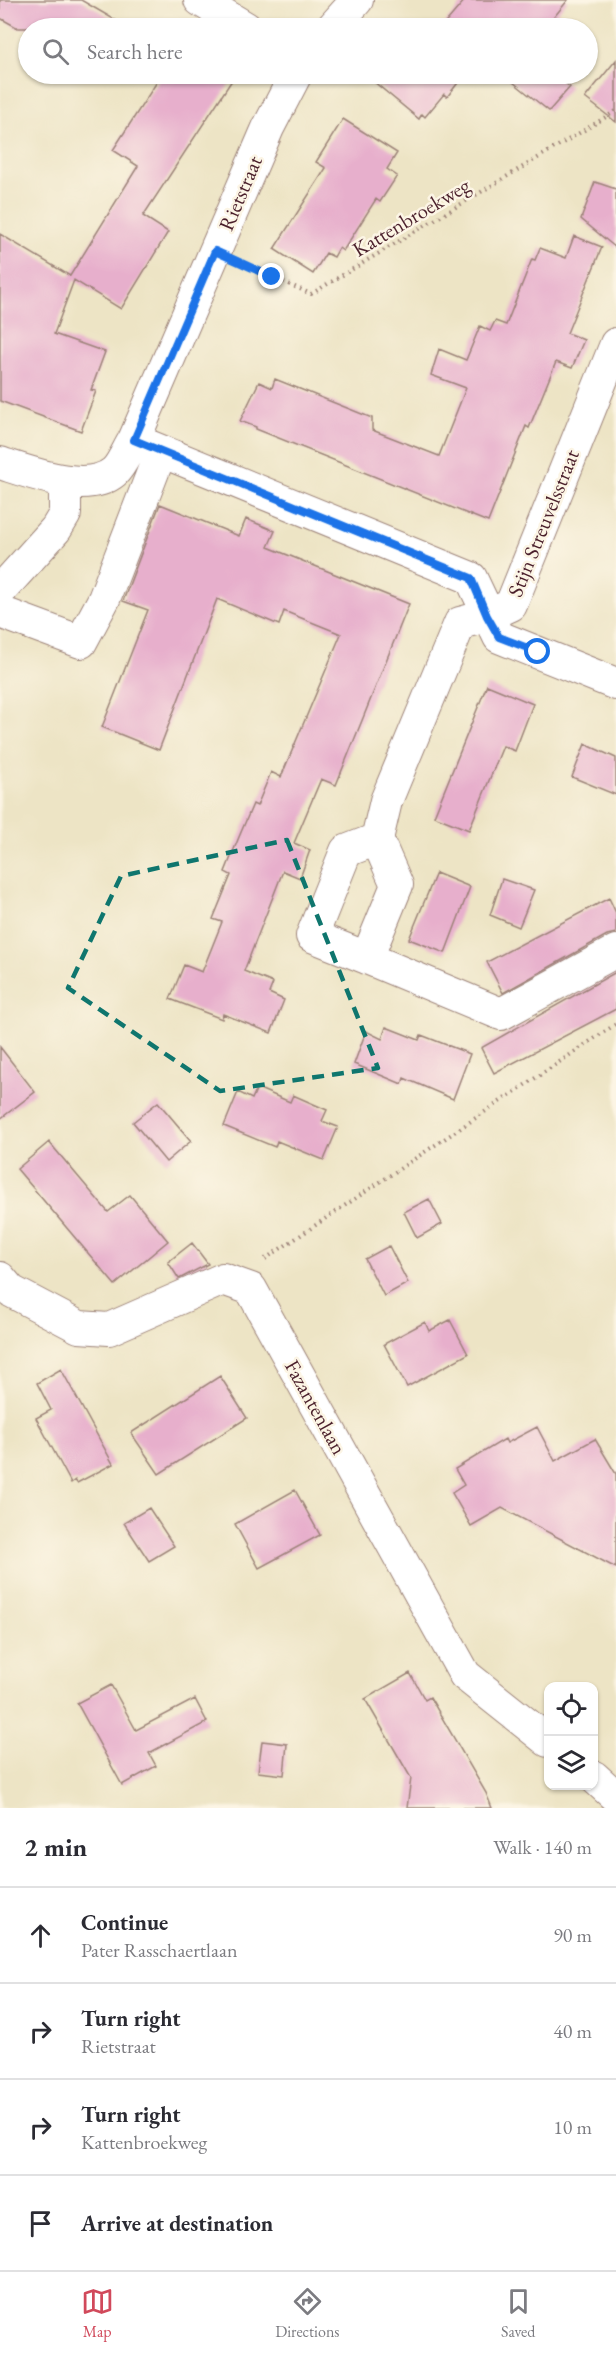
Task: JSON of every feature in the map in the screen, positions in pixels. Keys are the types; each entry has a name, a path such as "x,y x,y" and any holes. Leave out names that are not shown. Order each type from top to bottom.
{"street":[{"path":"200,0 230,18"},
{"path":"341,18 357,0"},
{"name":"Rietstraat","path":"0,612 81,642 104,599 147,445 215,251 268,128 291,84"},
{"name":"Stijn Streuvelsstraat","path":"377,839 386,801 460,623 487,616 511,605 616,344"},
{"path":"147,445 471,578 487,616 499,637 616,684"},
{"name":"Rietstraat","path":"64,482 89,482 113,472 147,445"},
{"path":"0,463 64,482 65,514 56,529 0,591"},
{"path":"367,958 397,885 377,839 346,851 312,936 501,1014 616,951"},
{"path":"0,1278 11,1291 79,1327 109,1329 223,1280 231,1282"},
{"name":"Fazantenlaan","path":"231,1282 251,1289 465,1676 544,1737"},
{"path":"598,1781 616,1797"}],"path":[{"name":"Kattenbroekweg","path":"215,251 310,294 616,111"},
{"path":"231,1282 616,1024"}],"highlighted area":[{"path":"287,840 378,1068 220,1091 68,988 121,876"}],"building":[{"path":"0,0 81,0 112,18 18,18 18,28 0,18"},
{"path":"465,0 568,0 553,18 450,18"},
{"path":"616,60 616,122 585,98"},
{"path":"156,84 229,84 143,216 168,232 121,309 74,280 54,334 105,352 91,390 96,391 81,431 0,401 0,234 70,276 138,166 113,150"},
{"path":"377,84 457,84 447,97 444,94 425,117 422,114 419,119"},
{"path":"515,84 566,84 570,87 549,111"},
{"path":"343,119 397,153 387,169 397,176 380,202 376,199 343,251 339,248 334,257 326,253 313,274 274,249 326,168 316,162"},
{"path":"595,182 616,189 616,248 581,219"},
{"path":"574,236 602,247 567,333 584,340 572,368 556,362 529,428 526,426 488,522 240,421 259,382 272,388 275,379 372,418 372,430 439,456 466,388 431,375 439,349 466,360 480,326 490,331 495,321 506,325 532,259 535,260 540,248 566,258"},
{"path":"160,504 239,536 246,519 275,531 268,547 409,604 336,785 321,779 294,843 310,850 300,878 283,871 244,971 273,983 269,993 284,1000 271,1033 223,1014 222,1019 170,999 184,965 202,972 222,922 213,919 231,875 225,872 239,837 253,804 257,806 271,772 281,777 341,634 284,611 279,625 217,599 159,750 102,727 148,610 123,601"},
{"path":"487,685 533,704 515,751 503,746 469,830 434,816"},
{"path":"585,744 616,758 616,795 572,777"},
{"path":"436,873 470,887 445,953 409,939"},
{"path":"502,879 534,890 519,927 490,915"},
{"path":"609,898 616,913 616,933 607,935 503,993 487,962"},
{"path":"616,972 616,1009 494,1073 481,1048"},
{"path":"386,1027 419,1040 421,1035 470,1054 453,1099 404,1078 402,1084 354,1064 366,1031 382,1039"},
{"path":"0,1047 35,1092 0,1119"},
{"path":"257,1088 290,1102 293,1095 327,1110 322,1121 338,1127 324,1160 277,1141 275,1147 224,1126 238,1092 252,1099"},
{"path":"158,1102 191,1141 166,1162 133,1122"},
{"path":"49,1142 108,1212 130,1195 168,1241 115,1285 17,1169"},
{"path":"429,1199 442,1224 417,1238 404,1212"},
{"path":"192,1243 208,1264 179,1279 168,1262"},
{"path":"389,1246 408,1283 384,1296 365,1259"},
{"path":"450,1320 468,1354 407,1387 384,1344 425,1322 429,1331"},
{"path":"61,1369 113,1464 77,1483 75,1480 71,1483 36,1418 51,1410 37,1383"},
{"path":"220,1376 247,1418 159,1474 131,1433"},
{"path":"537,1427 555,1461 595,1439 616,1474 616,1568 502,1508 471,1526 452,1493 464,1485 455,1469 505,1439 507,1443"},
{"path":"295,1490 320,1535 259,1568 235,1524"},
{"path":"149,1508 174,1546 149,1561 124,1523"},
{"path":"410,1673 425,1700 430,1697 486,1793 492,1808 407,1808 411,1778 365,1699"},
{"path":"111,1685 136,1730 195,1699 207,1722 149,1753 156,1766 122,1785 77,1703"},
{"path":"262,1741 287,1744 284,1775 258,1772"}],"route":[{"path":"272,277 215,251 134,440 471,578 487,616 499,637 538,652"}]}
